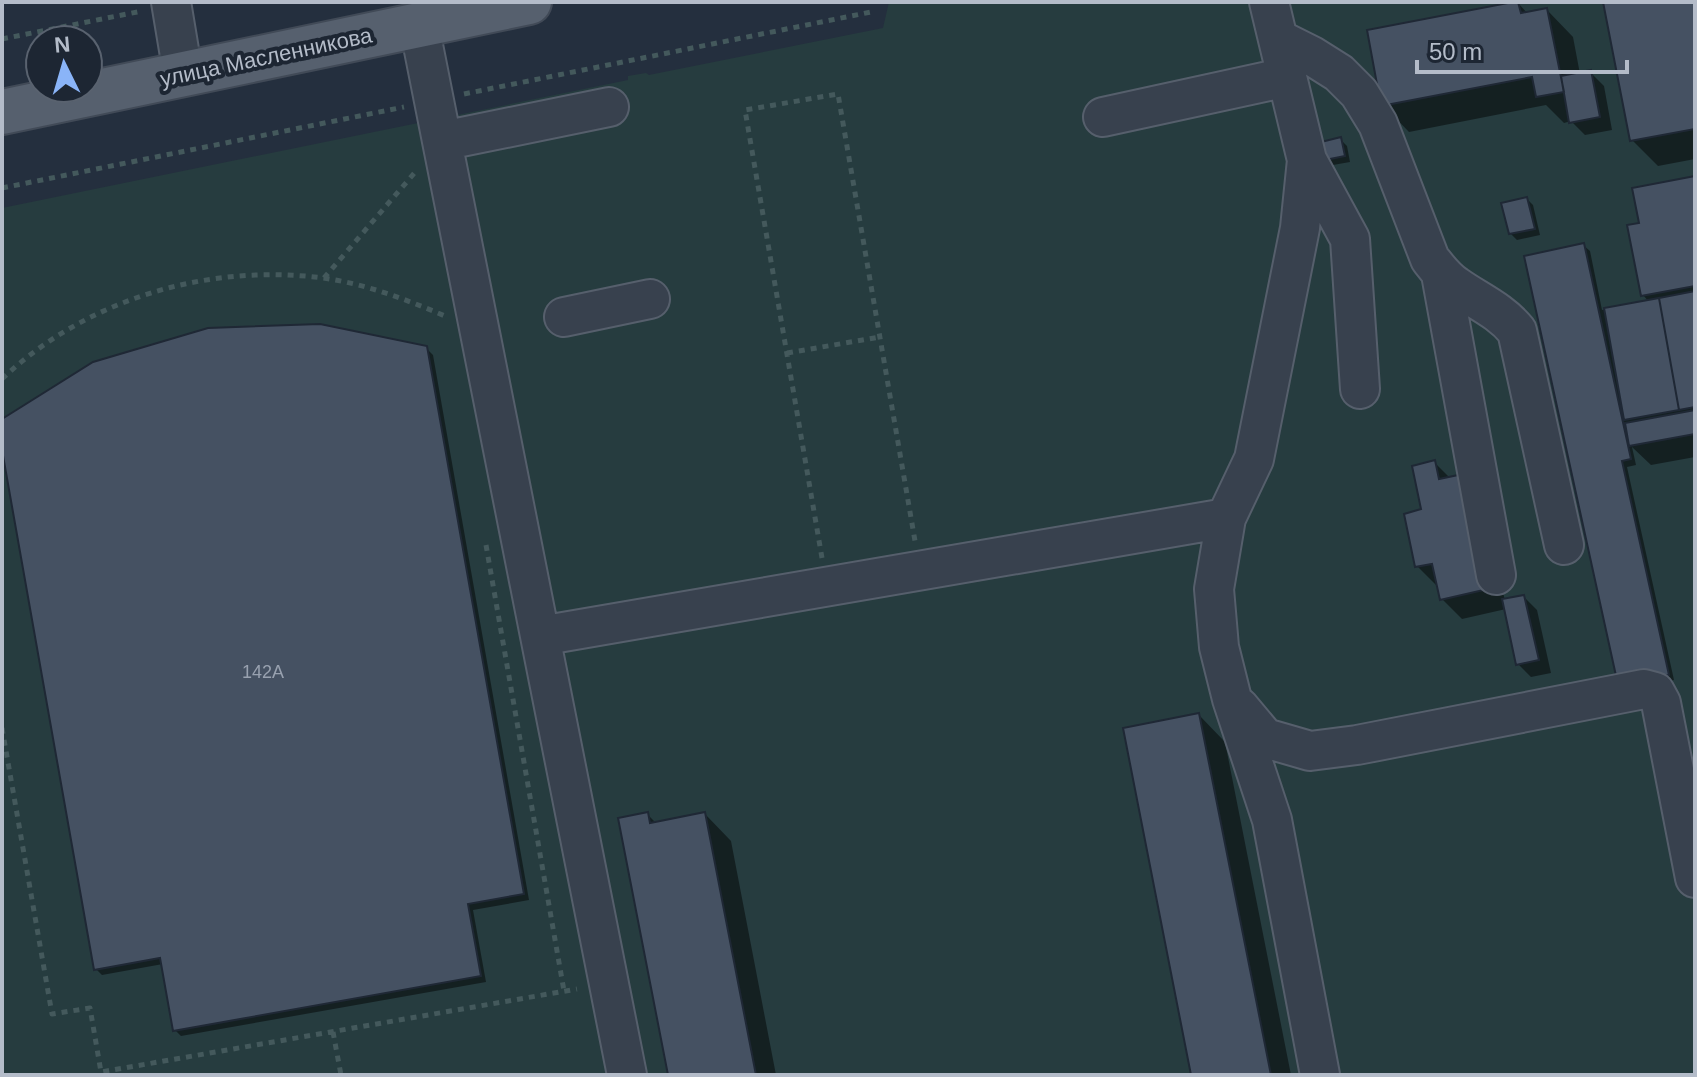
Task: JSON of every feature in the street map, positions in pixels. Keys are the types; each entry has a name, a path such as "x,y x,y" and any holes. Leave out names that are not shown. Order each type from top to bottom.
{"main road":[{"name":"улица Масленникова","path":"2,112 529,2"}],"lane":[{"path":"1269,2 1307,160 1350,239 1360,389"},
{"path":"172,4 183,74"},
{"path":"419,25 627,1075"},
{"path":"1278,39 1339,73 1359,93 1378,124 1430,259 1454,285 1507,319 1517,331 1564,545"},
{"path":"1103,117 1287,77"},
{"path":"442,141 609,107"},
{"path":"1307,160 1300,228 1254,459 1226,518 1214,589 1219,647 1232,699 1272,820 1320,1075"},
{"path":"1441,274 1496,575"},
{"path":"564,317 650,299"},
{"path":"540,636 1226,518"},
{"path":"1232,699 1265,738 1310,751 1357,745 1644,689 1655,692 1661,703 1695,878"}],"path":[{"path":"2,39 172,4"},
{"path":"827,587 745,110 838,94 920,570"},
{"path":"324,278 419,167 422,182"},
{"path":"2,379 48,342 83,321 160,290 200,281 241,276 324,278 404,298 446,317 443,302"},
{"path":"787,353 880,337"},
{"path":"484,536 564,991"},
{"path":"2,728 52,1014 90,1008 101,1072 609,983"},
{"path":"333,1032 341,1075"}],"green space":[{"path":"889,2 1695,2 1695,1075 2,1075 2,208 628,80 628,76 649,75 883,28"}],"building":[{"path":"1518,2 1521,13 1547,8 1564,92 1536,97 1532,77 1381,106 1367,30"},
{"path":"1603,2 1695,2 1695,129 1630,141"},
{"path":"1591,70 1600,117 1569,123 1561,76"},
{"path":"1341,137 1345,156 1325,160 1321,142"},
{"path":"1695,176 1695,286 1641,296 1627,225 1639,223 1632,188"},
{"path":"1527,197 1535,229 1509,234 1501,203"},
{"path":"1584,243 1631,459 1622,461 1669,675 1618,685 1524,256"},
{"path":"1695,291 1695,407 1679,410 1659,298"},
{"path":"1659,298 1679,410 1624,420 1604,308"},
{"path":"320,324 427,346 524,894 468,904 481,976 173,1031 160,958 94,970 2,450 2,419 93,362 208,328"},
{"path":"1695,410 1695,434 1629,446 1625,423"},
{"path":"1435,460 1439,479 1463,474 1488,589 1440,600 1432,564 1415,567 1404,514 1421,509 1412,466"},
{"path":"1524,595 1539,660 1516,665 1502,599"},
{"path":"1199,713 1271,1075 1191,1075 1123,728"},
{"path":"648,812 650,823 705,812 756,1075 668,1075 618,818"}]}
